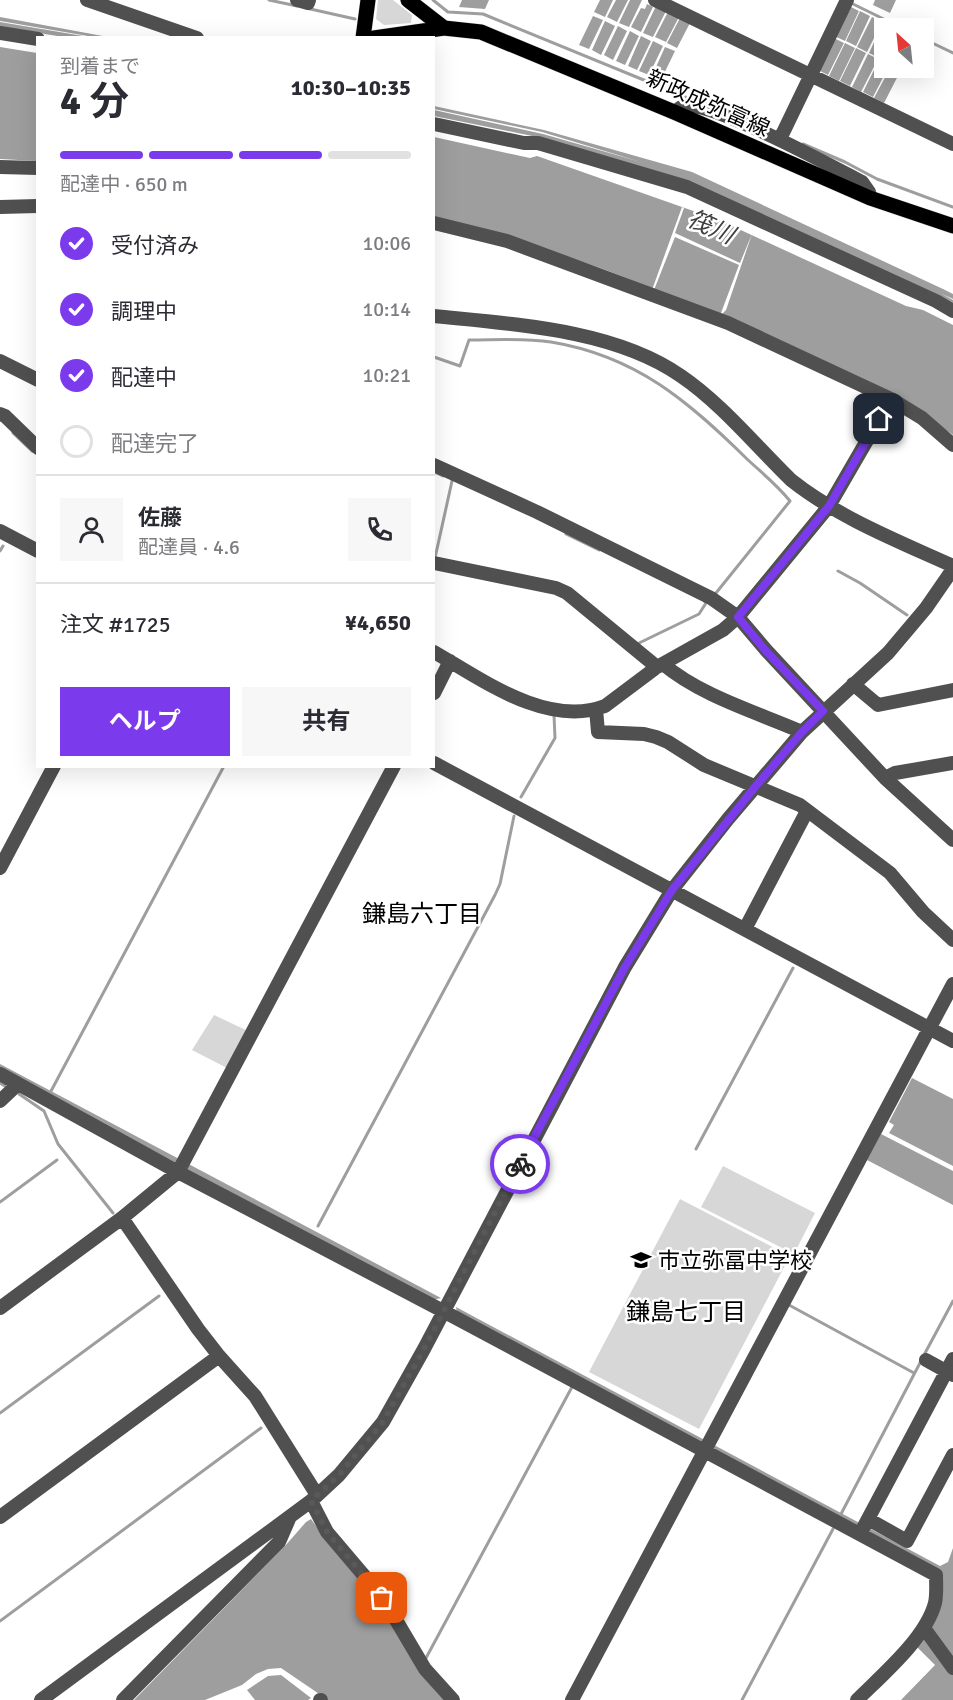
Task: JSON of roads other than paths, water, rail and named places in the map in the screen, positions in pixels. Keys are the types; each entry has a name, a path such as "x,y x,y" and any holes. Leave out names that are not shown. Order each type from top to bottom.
{"main road":[{"path":"363,36 368,0"},
{"path":"408,0 444,28"},
{"name":"新政成弥富線","path":"388,36 444,28 481,32 674,112 870,198 953,226"}],"street":[{"path":"87,0 191,36"},
{"path":"297,0 308,3 309,0"},
{"path":"655,0 953,144"},
{"path":"780,139 847,0"},
{"path":"0,33 36,39"},
{"path":"674,112 689,106 713,112 780,139 861,182 869,192 870,198"},
{"path":"435,124 524,143 538,143 687,187 926,296 953,311"},
{"path":"0,167 36,168"},
{"path":"0,207 36,206"},
{"path":"435,223 507,241 728,323 891,399 922,418 953,445"},
{"path":"41,1700 314,1498 339,1475 383,1422 620,977 672,890 802,732 888,653 926,608 953,568 847,517 791,480 705,394 665,366 643,355 596,339 569,333 500,322 435,316"},
{"path":"0,361 36,379"},
{"path":"435,653 516,699 563,711 596,709 605,706 660,665 723,630 738,617 829,506 891,399"},
{"path":"0,414 5,416 36,446"},
{"path":"435,465 547,517 711,598 738,617 765,650 885,778 953,840"},
{"path":"0,531 36,550"},
{"path":"435,563 556,588 567,593 660,665 679,677 802,732"},
{"path":"435,691 450,662"},
{"path":"853,684 878,705 953,690"},
{"path":"596,709 598,732 644,734 656,737 704,765 791,800 890,873 923,912 953,940"},
{"path":"885,778 896,773 953,763"},
{"path":"435,764 953,1041"},
{"path":"0,868 53,768"},
{"path":"0,1308 122,1218 181,1166 393,768"},
{"path":"745,929 807,811"},
{"path":"572,1700 953,984"},
{"path":"0,1074 181,1166 443,1311 865,1525 907,1541 953,1455"},
{"path":"0,1101 17,1084"},
{"path":"122,1218 177,1300 219,1356 255,1396 314,1498 327,1532 382,1598 426,1669 453,1700"},
{"path":"0,1516 219,1356"},
{"path":"865,1525 951,1368 926,1360"},
{"path":"123,1700 279,1542 290,1517"},
{"path":"857,1700 924,1629 935,1603 936,1575 865,1525"},
{"path":"924,1629 953,1668"}],"water":[{"path":"462,0 489,0 485,9 459,7"},
{"path":"600,0 613,0 605,17 594,12"},
{"path":"616,0 628,0 617,22 607,17"},
{"path":"630,0 642,0 629,27 619,23"},
{"path":"875,0 896,0 890,13 873,5"},
{"path":"647,4 653,7 641,32 631,27 641,8 645,9"},
{"path":"656,6 666,11 653,37 643,33"},
{"path":"849,6 859,11 845,41 834,36"},
{"path":"860,11 870,16 856,46 846,41"},
{"path":"668,12 679,17 666,42 655,37"},
{"path":"593,16 603,20 589,49 579,45"},
{"path":"0,17 103,36 88,36 0,21"},
{"path":"872,17 874,18 874,38 867,52 857,47"},
{"path":"680,18 690,23 677,48 667,43"},
{"path":"605,21 615,26 601,55 592,50"},
{"path":"0,22 83,36 58,36 0,27"},
{"path":"618,26 627,31 613,60 604,55"},
{"path":"630,31 639,36 625,65 616,61"},
{"path":"641,36 651,41 637,70 628,66"},
{"path":"834,38 844,43 828,75 818,70"},
{"path":"653,41 663,46 649,75 639,71"},
{"path":"874,42 874,56 869,53"},
{"path":"845,43 855,48 839,81 829,76"},
{"path":"0,47 36,53 36,161 0,159"},
{"path":"665,47 675,51 661,80 652,76"},
{"path":"856,48 866,53 850,86 840,81"},
{"path":"868,54 874,57 874,67 861,92 852,87"},
{"path":"874,70 874,78 883,78 873,97 863,92"},
{"path":"885,78 897,78 884,103 874,98"},
{"path":"435,106 544,130 692,172 953,294 953,299 942,294 953,300 953,306 687,181 537,137 435,116 435,110 543,134 641,162 542,132 435,109"},
{"name":"筏川","path":"435,137 530,158 537,156 719,220 906,306 923,310 953,325 953,435 899,396 739,321 603,269 500,233 435,217"},
{"path":"0,1064 441,1298 433,1300 0,1069"},
{"path":"912,1078 953,1099 953,1166 889,1133 894,1125 889,1122"},
{"path":"881,1134 953,1171 953,1205 867,1160"},
{"path":"456,1307 940,1566 948,1562 953,1548 953,1700 901,1700 935,1665 914,1644 940,1572 457,1313"},
{"path":"311,1519 331,1547 365,1586 445,1700 328,1700 281,1668 268,1669 256,1674 242,1685 205,1700 134,1700 306,1522"},
{"path":"281,1675 311,1698 308,1700 255,1700 247,1690 268,1676"}],"waterway":[{"path":"269,0 297,6"},
{"path":"433,0 448,12 483,14 695,101"},
{"path":"851,3 882,18"},
{"path":"306,8 355,19"},
{"path":"934,44 953,53"},
{"path":"803,144 877,179 953,207"},
{"path":"435,357 460,366 469,340 551,342 609,358 635,370 659,384 703,418 775,484 790,501 716,593"},
{"path":"13,433 32,451"},
{"path":"435,472 443,476"},
{"path":"435,558 452,481"},
{"path":"566,534 599,550"},
{"path":"0,551 3,546"},
{"path":"838,571 907,615"},
{"path":"637,644 699,614 705,602"},
{"path":"521,797 555,738 554,715"},
{"path":"50,1093 223,768"},
{"path":"318,1226 495,895 500,884 514,816"},
{"path":"696,1149 793,968"},
{"path":"0,1083 5,1086"},
{"path":"19,1094 44,1111 58,1144 113,1213"},
{"path":"0,1202 57,1160"},
{"path":"0,1413 159,1296"},
{"path":"924,1355 953,1301"},
{"path":"789,1305 914,1373"},
{"path":"841,1514 921,1361"},
{"path":"424,1658 572,1387"},
{"path":"0,1621 261,1428"},
{"path":"742,1700 833,1529"}],"place":[{"name":"市立弥冨中学校","path":"641,1260"}],"district":[{"name":"鎌島六丁目","path":"422,914"},
{"name":"鎌島七丁目","path":"686,1312"}]}
